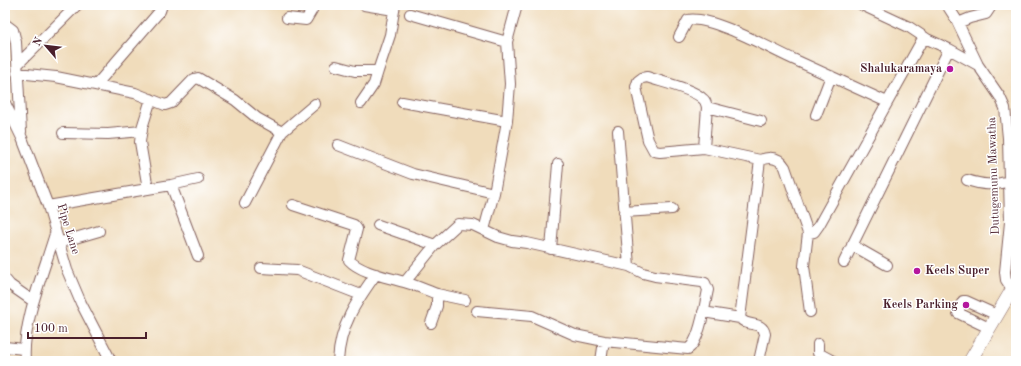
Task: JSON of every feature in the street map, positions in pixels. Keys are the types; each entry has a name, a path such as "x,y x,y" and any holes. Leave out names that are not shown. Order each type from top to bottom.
{"main road":[{"path":"971,361 1014,286"}],"street":[{"path":"18,68 76,5"},
{"path":"96,85 161,8 150,5"},
{"path":"287,18 306,20 312,10 313,5"},
{"path":"362,103 374,84 390,35 394,8 364,5"},
{"path":"484,230 494,193 507,121 510,84 507,42 517,5"},
{"path":"862,5 909,27 927,39 978,65"},
{"name":"Dutugemunu Mawatha","path":"947,5 958,23 978,65 1000,97 1004,108 1008,138 1010,222 1005,272 1006,280 1014,286"},
{"path":"958,23 986,14 992,5"},
{"path":"410,14 507,42"},
{"path":"679,37 688,20 700,20 736,32 887,102"},
{"path":"5,24 13,30 16,42 22,138"},
{"path":"808,233 814,232 819,225 921,42 927,39"},
{"path":"844,262 949,49"},
{"path":"336,66 355,71 378,71"},
{"path":"18,68 135,93 165,105 171,103 194,79 198,78 235,100 257,118 282,132"},
{"path":"816,115 831,76"},
{"path":"704,148 707,107 706,101 692,92 647,77 638,81 636,88 648,140 654,151 660,152 704,148 760,160 772,157 783,163 808,233 804,266 810,312"},
{"path":"148,189 140,142 151,99"},
{"path":"402,102 507,121"},
{"name":"Pipe Lane","path":"5,103 22,138 48,206 67,270 80,302 111,361"},
{"path":"245,203 282,132 315,104"},
{"path":"707,107 761,121"},
{"path":"63,133 108,134 142,131"},
{"path":"618,132 629,266"},
{"path":"338,145 413,174 494,193"},
{"path":"740,318 760,160"},
{"path":"551,249 558,164"},
{"path":"48,206 198,179"},
{"path":"967,180 982,185 1000,184 1009,181"},
{"path":"171,185 198,256"},
{"path":"293,205 354,225 357,229 349,260 354,265 376,274 405,282 437,294 465,300"},
{"path":"624,212 672,209"},
{"path":"405,282 435,245 458,224 473,225 498,237 512,241 629,266 643,273 655,276 705,283 708,290 696,339 688,349 604,340 575,335 532,316 477,311"},
{"path":"378,225 435,245"},
{"path":"25,361 24,349 33,301 57,239 99,231"},
{"path":"852,245 887,264"},
{"path":"261,268 297,270 361,295"},
{"path":"338,361 339,344 346,323 361,295 376,274"},
{"path":"5,279 10,285 33,301"},
{"path":"431,323 437,306 437,294"},
{"path":"989,328 958,313 963,301 997,315"},
{"path":"703,312 740,318 741,321 759,325 765,331 759,361"},
{"path":"601,361 604,340"},
{"path":"818,344 818,353 832,361"},
{"path":"5,347 24,349"}],"place":[{"name":"Shalukaramaya","path":"950,69"},
{"name":"Keels Super","path":"917,271"},
{"name":"Keels Parking","path":"966,305"}]}
